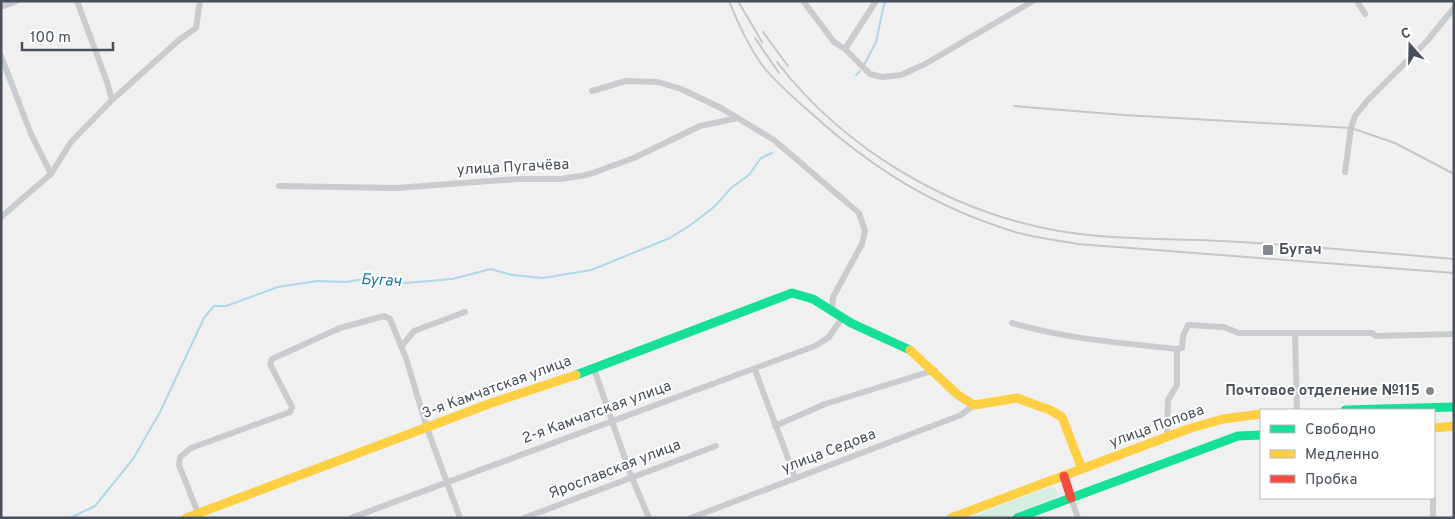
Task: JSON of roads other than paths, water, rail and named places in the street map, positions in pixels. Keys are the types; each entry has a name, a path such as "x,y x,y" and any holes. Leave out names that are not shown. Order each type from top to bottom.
{"street":[{"path":"1,7 17,1"},
{"path":"77,1 112,100"},
{"path":"1,217 51,174 70,142 112,100 196,28 200,1"},
{"path":"803,1 827,36 845,49 870,74 882,77 901,75 925,64 1033,1"},
{"path":"845,49 876,1"},
{"path":"1357,1 1365,14"},
{"path":"1345,172 1351,128 1355,116 1366,101 1427,41 1454,8"},
{"path":"1,56 31,134 51,174"},
{"path":"592,91 626,81 658,82 680,89 738,118 786,149 859,213 865,230 862,244 833,297 832,311 842,318 890,339 915,353 935,370 955,393 974,405 1017,398 1050,410 1062,418 1082,469"},
{"name":"улица Пугачёва","path":"279,186 396,188 516,179 560,180 587,175 634,158 700,126 738,118"},
{"name":"3-я Камчатская улица","path":"186,518 199,515 494,402 594,368 792,293 818,300 832,311"},
{"path":"401,347 414,331 465,312"},
{"path":"199,515 179,465 184,453 191,448 290,412 292,407 270,364 272,359 340,328 384,316 390,319 401,347 426,428 460,518"},
{"name":"2-я Камчатская улица","path":"351,518 610,420 755,370 824,341 842,318"},
{"path":"1012,324 1048,334 1177,349 1182,348 1183,336 1188,325 1224,326 1238,333 1372,333 1376,336 1454,334"},
{"path":"1295,334 1297,409"},
{"path":"1167,437 1168,400 1177,385 1177,349"},
{"path":"594,368 610,420 649,518"},
{"path":"755,370 795,477"},
{"path":"775,426 825,404 935,370"},
{"name":"улица Седова","path":"691,518 961,415 974,405"},
{"path":"1381,409 1454,407"},
{"name":"улица Попова","path":"951,518 1167,437 1223,419 1260,414"},
{"path":"1435,428 1454,426"},
{"path":"1016,518 1238,436 1260,434"},
{"name":"Ярославская улица","path":"524,518 716,446"},
{"path":"1064,476 1078,518"},
{"path":"1433,499 1433,518"}],"waterway":[{"name":"Бугач","path":"864,65 876,42 884,4 887,1"},
{"path":"856,75 860,71"},
{"name":"Бугач","path":"70,518 95,506 133,459 160,412 204,318 214,306 226,306 278,287 317,281 346,282 364,279 406,283 452,279 491,269 512,275 543,278 591,270 670,238 692,224 715,206 731,188 749,175 761,158 772,153"}],"railway":[{"path":"729,1 752,50 762,65 785,90 834,133 881,169 906,184 958,211 986,222 1023,234 1078,244 1454,273"},
{"path":"738,1 762,42"},
{"path":"763,32 788,66"},
{"path":"755,38 779,73"},
{"path":"777,62 804,94 834,123 867,149 903,172 940,192 979,209 1018,222 1059,231 1104,236 1267,244 1454,259"},
{"path":"1014,106 1124,115 1351,128 1395,143 1454,174"}],"place":[{"name":"Бугач","path":"1268,250"},
{"name":"Почтовое отделение №115","path":"1430,391"}]}
